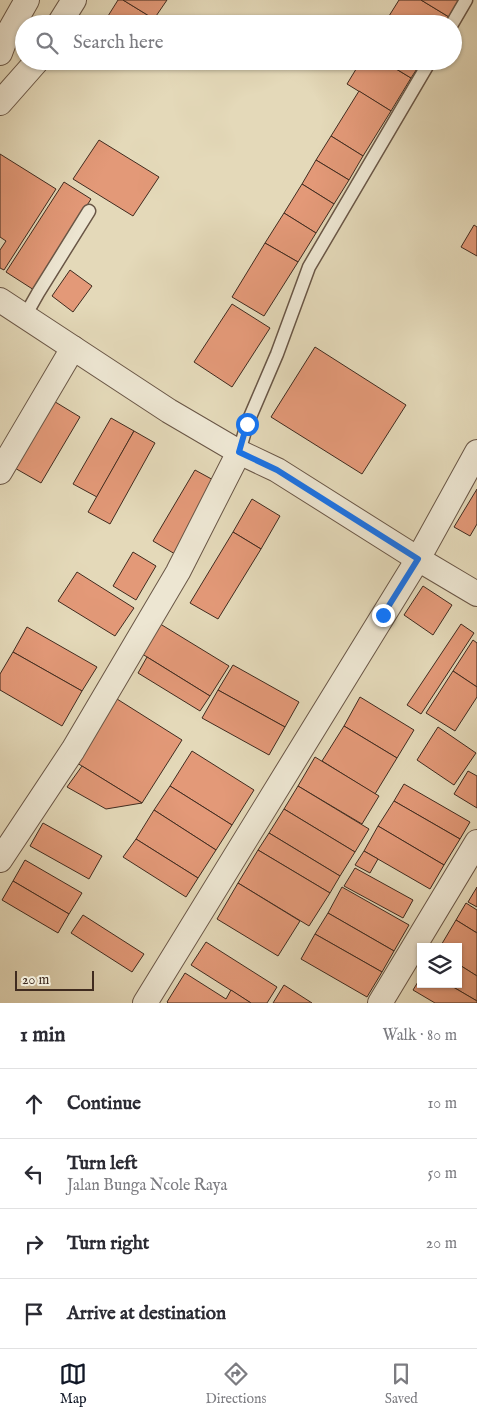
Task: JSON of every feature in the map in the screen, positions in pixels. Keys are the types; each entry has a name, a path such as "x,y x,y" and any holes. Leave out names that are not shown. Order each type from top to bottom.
{"street":[{"path":"18,15 27,0"},
{"path":"65,15 74,0"},
{"path":"0,53 15,21"},
{"path":"0,103 28,70"},
{"path":"0,300 169,411 239,452 277,470 477,594"},
{"path":"0,472 73,348"},
{"path":"0,860 73,750 178,572 239,452"},
{"path":"145,1003 418,559 477,452"},
{"path":"380,1003 477,842"}],"lane":[{"path":"457,15 466,0"},
{"path":"239,452 247,424 277,354 310,268 425,70"},
{"path":"25,316 89,211"}],"building":[{"path":"118,0 123,0 147,15 109,15"},
{"path":"123,0 167,0 157,15 147,15"},
{"path":"399,0 421,0 446,15 390,15"},
{"path":"421,0 460,0 450,15 446,15"},
{"path":"356,70 398,70 411,78 391,111 347,84"},
{"path":"398,70 416,70 411,78"},
{"path":"359,91 391,111 363,156 331,136"},
{"path":"331,136 363,156 349,180 316,160"},
{"path":"99,140 159,177 133,216 73,179"},
{"path":"0,154 56,189 4,270 0,268 0,250 6,241 0,237"},
{"path":"316,160 349,180 334,204 302,184"},
{"path":"64,182 91,199 34,290 6,272"},
{"path":"302,184 334,204 316,233 284,213"},
{"path":"284,213 316,233 298,262 265,243"},
{"path":"474,225 477,227 477,256 461,247"},
{"path":"265,243 298,262 264,316 232,297"},
{"path":"70,270 92,286 73,312 52,296"},
{"path":"232,304 270,328 232,387 194,362"},
{"path":"315,347 406,405 362,474 271,417"},
{"path":"52,400 80,417 41,483 13,467"},
{"path":"111,418 134,431 97,497 73,484"},
{"path":"134,431 155,443 110,524 88,512"},
{"path":"195,470 217,482 175,554 153,541"},
{"path":"477,489 477,524 470,536 454,527"},
{"path":"252,499 280,516 261,549 233,532"},
{"path":"233,532 261,549 218,619 190,603"},
{"path":"133,552 156,566 136,600 113,586"},
{"path":"77,572 134,608 115,636 58,601"},
{"path":"423,586 452,605 433,635 404,615"},
{"path":"157,622 229,666 210,696 139,652"},
{"path":"461,624 474,633 421,714 407,705"},
{"path":"27,627 97,667 82,691 13,652"},
{"path":"473,640 477,643 477,687 453,671"},
{"path":"13,652 82,691 62,726 0,690 0,674"},
{"path":"147,657 210,696 200,711 138,673"},
{"path":"233,665 299,702 285,727 218,690"},
{"path":"453,671 477,687 477,697 455,731 426,713"},
{"path":"218,690 285,727 269,755 202,718"},
{"path":"360,697 414,730 397,758 344,726"},
{"path":"117,699 182,740 142,803 77,763"},
{"path":"344,726 397,758 375,794 322,761"},
{"path":"438,727 476,753 454,785 417,760"},
{"path":"192,751 254,790 232,825 170,786"},
{"path":"315,757 379,796 362,824 298,786"},
{"path":"82,766 142,803 106,809 67,787"},
{"path":"468,771 477,776 477,808 454,794"},
{"path":"404,784 470,822 460,839 394,801"},
{"path":"170,786 232,825 216,850 154,810"},
{"path":"298,786 369,829 355,852 284,809"},
{"path":"394,801 460,839 444,865 378,826"},
{"path":"284,809 355,852 340,876 269,833"},
{"path":"154,810 216,850 198,878 136,839"},
{"path":"43,823 102,856 89,879 30,846"},
{"path":"378,826 444,865 430,889 364,851"},
{"path":"269,833 340,876 330,893 258,850"},
{"path":"136,839 198,878 186,897 123,857"},
{"path":"258,850 330,893 309,926 238,883"},
{"path":"364,851 378,859 370,873 355,865"},
{"path":"25,860 82,893 69,914 13,881"},
{"path":"355,868 413,900 403,918 344,886"},
{"path":"13,881 69,914 58,933 2,900"},
{"path":"238,883 300,921 278,956 217,919"},
{"path":"342,887 409,925 394,951 328,913"},
{"path":"477,887 477,907 468,902"},
{"path":"466,903 477,910 477,933 456,920"},
{"path":"328,913 394,951 382,972 315,934"},
{"path":"83,915 144,954 132,972 71,933"},
{"path":"456,920 477,933 477,976 462,967 462,943 442,943"},
{"path":"315,934 382,972 367,997 301,959"},
{"path":"206,942 277,987 267,1003 251,1003 191,965"},
{"path":"462,967 477,976 477,1001 455,988 462,988"},
{"path":"185,973 226,999 231,990 251,1003 168,1003"},
{"path":"417,984 417,988 455,988 477,1001 477,1003 435,1003 413,990"},
{"path":"284,985 312,1003 273,1003"}],"route":[{"path":"247,424 239,452 277,470 418,559 383,615"}]}
